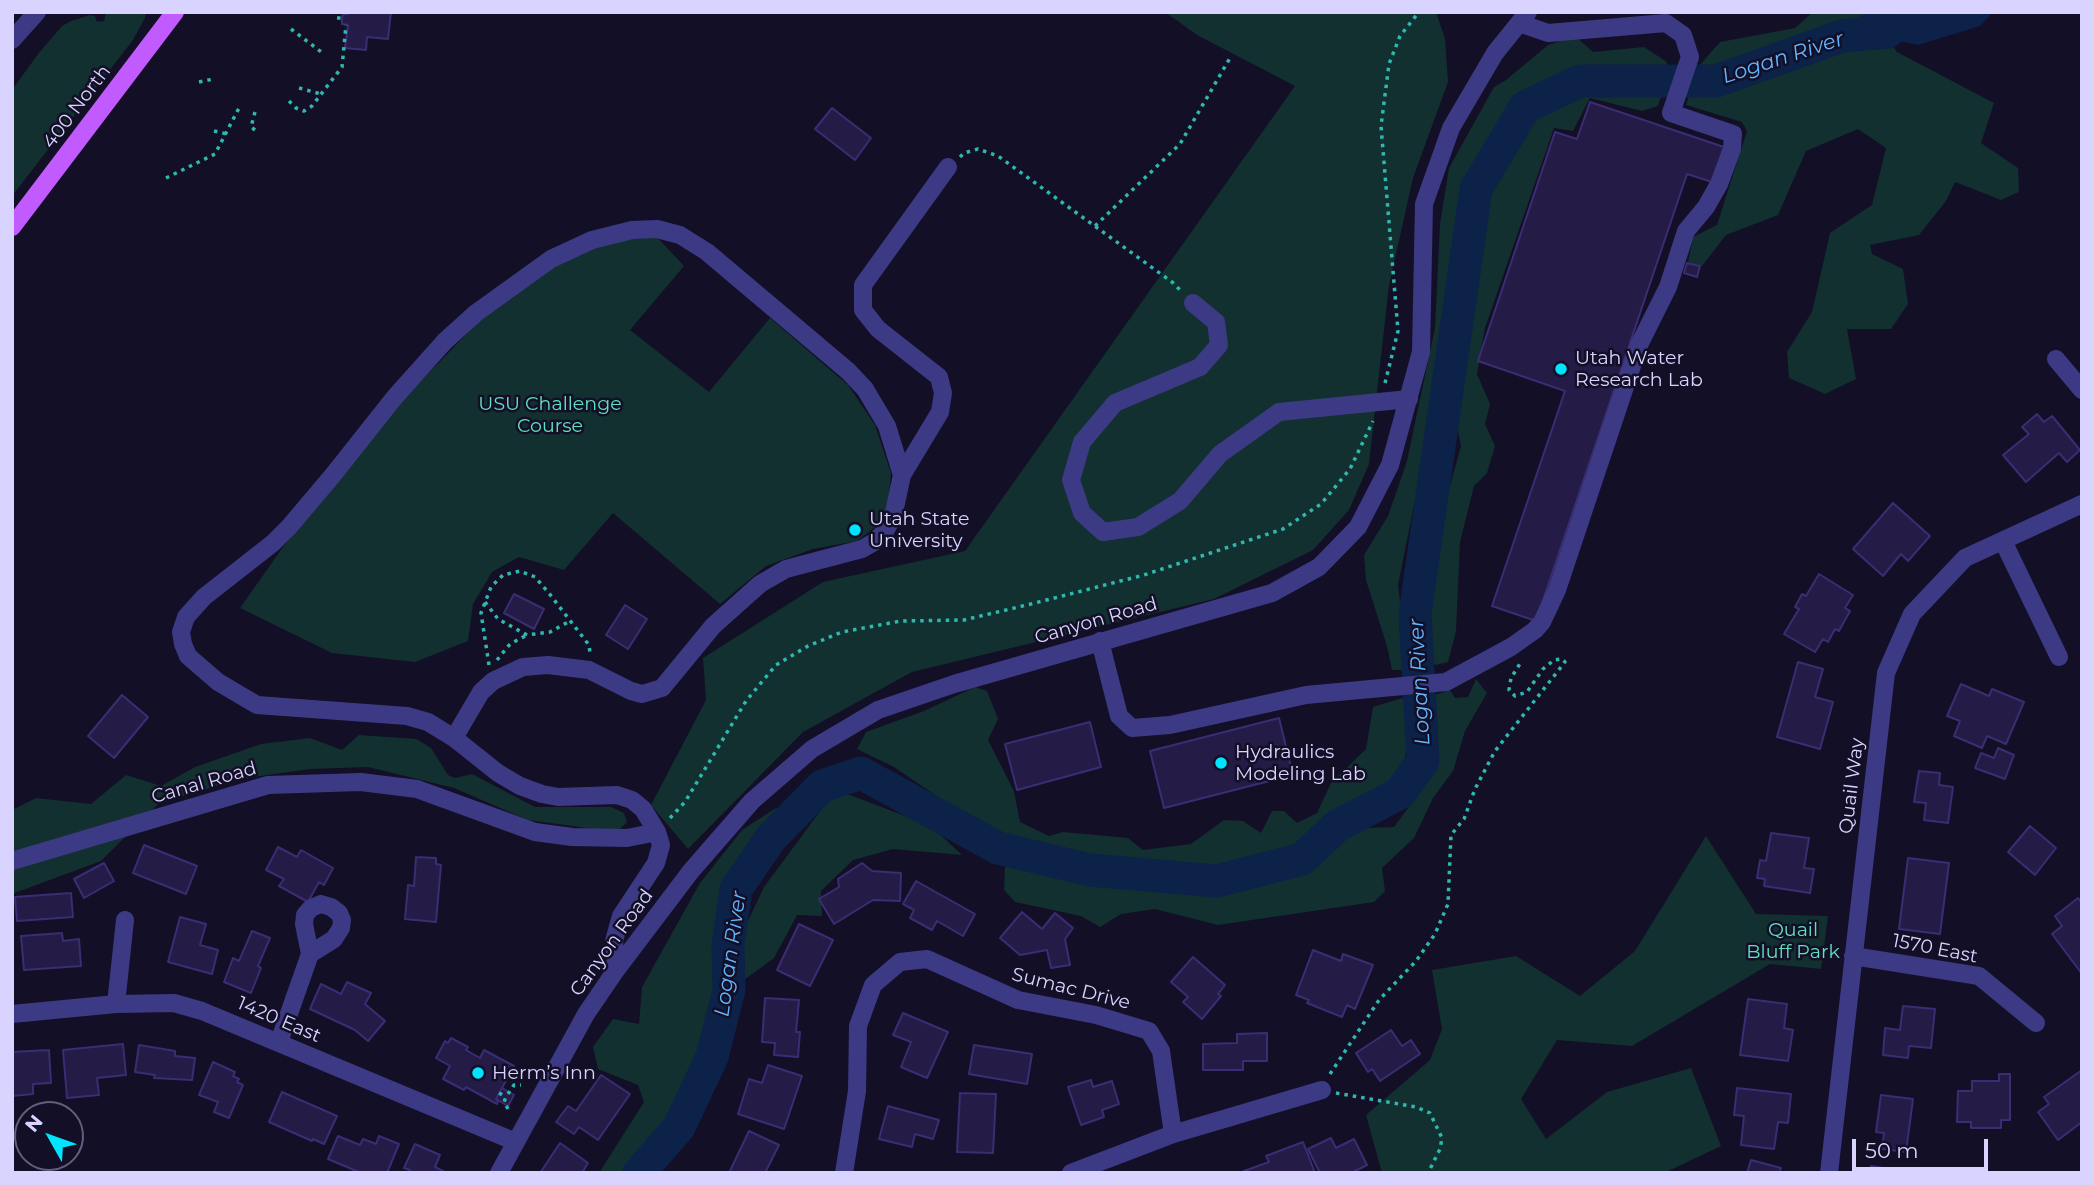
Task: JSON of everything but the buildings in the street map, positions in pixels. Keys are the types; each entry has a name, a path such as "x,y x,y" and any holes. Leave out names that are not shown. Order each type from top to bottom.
{"main road":[{"name":"400 North","path":"12,227 175,12"}],"street":[{"path":"12,40 37,12"},
{"path":"1100,641 1119,716 1132,728 1170,725 1306,695 1446,682 1511,647 1535,630 1557,590 1639,345 1668,287 1685,231 1706,207 1719,184 1732,149 1733,134 1671,113 1690,57 1683,36 1666,23 1548,33 1524,17"},
{"name":"Canyon Road","path":"499,1173 586,1014 616,970 691,872 752,801 813,749 878,710 954,684 1272,593 1319,567 1358,527 1390,465 1421,352 1424,204 1451,128 1495,53 1524,17"},
{"path":"454,738 481,692 493,681 523,667 548,665 589,670 642,694 662,688 713,626 760,584 786,569 862,549 885,531 893,517 902,475 940,412 943,393 939,377 878,329 863,310 863,285 948,167"},
{"path":"616,970 614,941 621,916 656,863 661,845 657,832 643,809 632,800 617,795 558,796 542,794 520,786 498,773 454,738 428,722 407,716 257,705 218,682 188,656 181,632 186,617 204,597 273,543 289,527 394,398 445,341 476,313 551,259 592,240 632,230 657,229 680,235 707,252 848,371 864,389 887,426 902,475"},
{"path":"1193,303 1216,322 1219,345 1200,367 1115,404 1082,443 1071,480 1082,513 1104,532 1138,527 1180,501 1220,454 1279,412 1409,399"},
{"path":"2056,359 2082,390"},
{"name":"Quail Way","path":"1829,1173 1886,673 1912,614 1965,558 2082,504"},
{"path":"2003,541 2059,657"},
{"name":"Canal Road","path":"12,861 268,785 361,782 417,789 535,832 627,838 657,832"},
{"path":"116,1004 125,920"},
{"path":"279,1042 310,954"},
{"name":"1570 East","path":"1853,957 1979,976 2036,1023"},
{"name":"Sumac Drive","path":"844,1173 857,1091 858,1026 873,985 900,962 928,959 1018,1000 1096,1015 1149,1031 1161,1051 1173,1134"},
{"name":"1420 East","path":"12,1014 116,1004 174,1003 202,1011 279,1042 516,1142"},
{"path":"1071,1173 1173,1134 1322,1090"}],"path":[{"path":"657,832 685,802 746,701 776,665 808,646 842,632 901,621 964,620 1144,575 1283,528 1321,504 1350,470 1368,435 1398,331 1381,127 1388,64 1400,36 1419,12"},
{"path":"289,100 296,108 304,111 312,106 342,67 346,25"},
{"path":"291,29 324,54"},
{"path":"1095,226 1180,144 1230,58"},
{"path":"199,82 214,79"},
{"path":"299,88 321,94"},
{"path":"166,178 210,158 218,150 239,108"},
{"path":"255,112 251,127 255,130"},
{"path":"214,131 227,134"},
{"path":"948,167 964,153 978,149 998,156 1172,282 1193,303"},
{"path":"570,621 550,632 527,635 510,644 490,669 481,612 491,587 503,575 520,571 535,577 570,621 589,645 589,670"},
{"path":"485,602 498,619 527,635"},
{"path":"1428,1173 1440,1149 1442,1138 1430,1113 1416,1107 1381,1103 1322,1090 1335,1064 1379,1000 1416,961 1435,934 1448,904 1451,835 1464,819 1475,789 1495,751 1565,662 1562,659 1554,660 1543,669 1527,691 1515,696 1508,690 1511,678 1523,660 1511,647"},
{"path":"508,1109 504,1102 506,1097 514,1085 521,1085"},
{"path":"499,1093 506,1097"}],"green space":[{"path":"106,12 146,12 133,40 12,196 12,90 62,26 90,15 95,16 97,22 104,21"},
{"path":"1165,12 1436,12 1445,39 1448,82 1413,178 1389,285 1369,464 1349,510 1313,550 1214,599 912,672 803,732 688,849 651,805 706,700 703,658 823,582 965,551 1295,86 1197,35"},
{"path":"1813,12 1943,12 1879,24 1897,52 1994,103 1981,143 2018,168 2019,192 2001,200 1955,182 1946,201 1919,235 1870,245 1872,254 1903,269 1908,304 1891,329 1847,329 1856,379 1825,394 1789,378 1787,352 1812,312 1830,233 1872,205 1886,148 1858,129 1806,151 1778,215 1726,235 1702,266 1688,262 1693,237 1717,225 1747,131 1742,122 1686,105 1699,66 1720,42 1795,28"},
{"path":"1575,36 1593,52 1644,47 1667,62 1664,87 1658,106 1642,111 1590,98 1573,131 1554,128 1485,328 1477,374 1490,404 1485,424 1495,446 1487,473 1474,486 1460,542 1456,631 1448,662 1436,665 1425,658 1419,620 1431,554 1461,446 1452,403 1470,310 1469,274 1456,275 1448,316 1440,406 1414,505 1398,585 1407,659 1403,670 1392,670 1366,580 1364,555 1388,516 1407,461 1435,328 1440,224 1449,168 1494,87 1548,45"},
{"name":"USU Challenge Course","path":"656,236 684,266 630,330 709,392 770,318 848,385 875,425 891,473 888,505 879,524 857,541 813,549 766,566 720,604 613,513 564,570 519,557 492,572 473,604 468,641 415,662 332,653 240,608 283,547 401,402 479,321 553,266 594,248 633,238"},
{"path":"1476,679 1487,693 1465,731 1453,771 1433,798 1414,838 1382,868 1385,891 1374,902 1218,925 1155,909 1121,914 1100,927 1081,916 1015,902 1004,890 1005,867 1050,868 1013,848 894,767 857,749 866,732 924,711 975,687 987,691 998,719 988,740 1014,791 1020,822 1049,836 1063,832 1128,838 1143,850 1191,844 1224,820 1243,821 1261,833 1272,811 1284,811 1297,823 1317,813 1331,783 1366,749 1373,707 1402,698 1410,704 1411,727 1402,771 1387,795 1317,832 1312,842 1325,850 1365,828 1394,827 1430,778 1438,740 1434,695 1450,690 1455,698 1468,697"},
{"path":"359,735 416,739 431,748 448,775 455,778 472,774 535,807 611,807 624,813 627,822 617,832 528,820 454,788 368,767 310,769 239,779 158,804 101,861 12,894 12,810 36,798 91,804 126,775 161,786 195,767 261,744 310,738 342,750"},
{"path":"845,793 931,826 962,855 893,849 853,860 821,891 822,916 797,915 774,958 737,985 721,977 709,1029 674,1116 630,1173 599,1173 644,1102 638,1085 598,1069 593,1047 613,1019 639,1024 642,987 700,883 742,830 776,808 783,812 782,822 759,846 720,902 736,928 744,929 764,887 832,795"},
{"name":"Quail Bluff Park","path":"1706,836 1756,914 1828,916 1821,969 1770,964 1632,1046 1557,1040 1521,1099 1546,1139 1607,1092 1691,1068 1721,1146 1664,1173 1382,1173 1366,1115 1430,1060 1442,1029 1432,970 1516,956 1580,996 1635,951"}],"water":[{"path":"1872,12 1993,12 1980,26 1918,45 1889,39 1808,35"}],"waterway":[{"name":"Logan River","path":"639,1173 679,1127 712,1057 729,990 728,944 736,889 771,838 822,786 861,773 998,848 1090,870 1217,881 1302,859 1337,826 1400,793 1423,761 1415,614 1476,189 1525,107 1580,81 1716,81 1842,36 1888,32"}],"place":[{"name":"Utah Water Research Lab","path":"1561,369"},
{"name":"Utah State University","path":"855,530"},
{"name":"Hydraulics Modeling Lab","path":"1221,763"},
{"name":"Herm’s Inn","path":"478,1073"}]}
